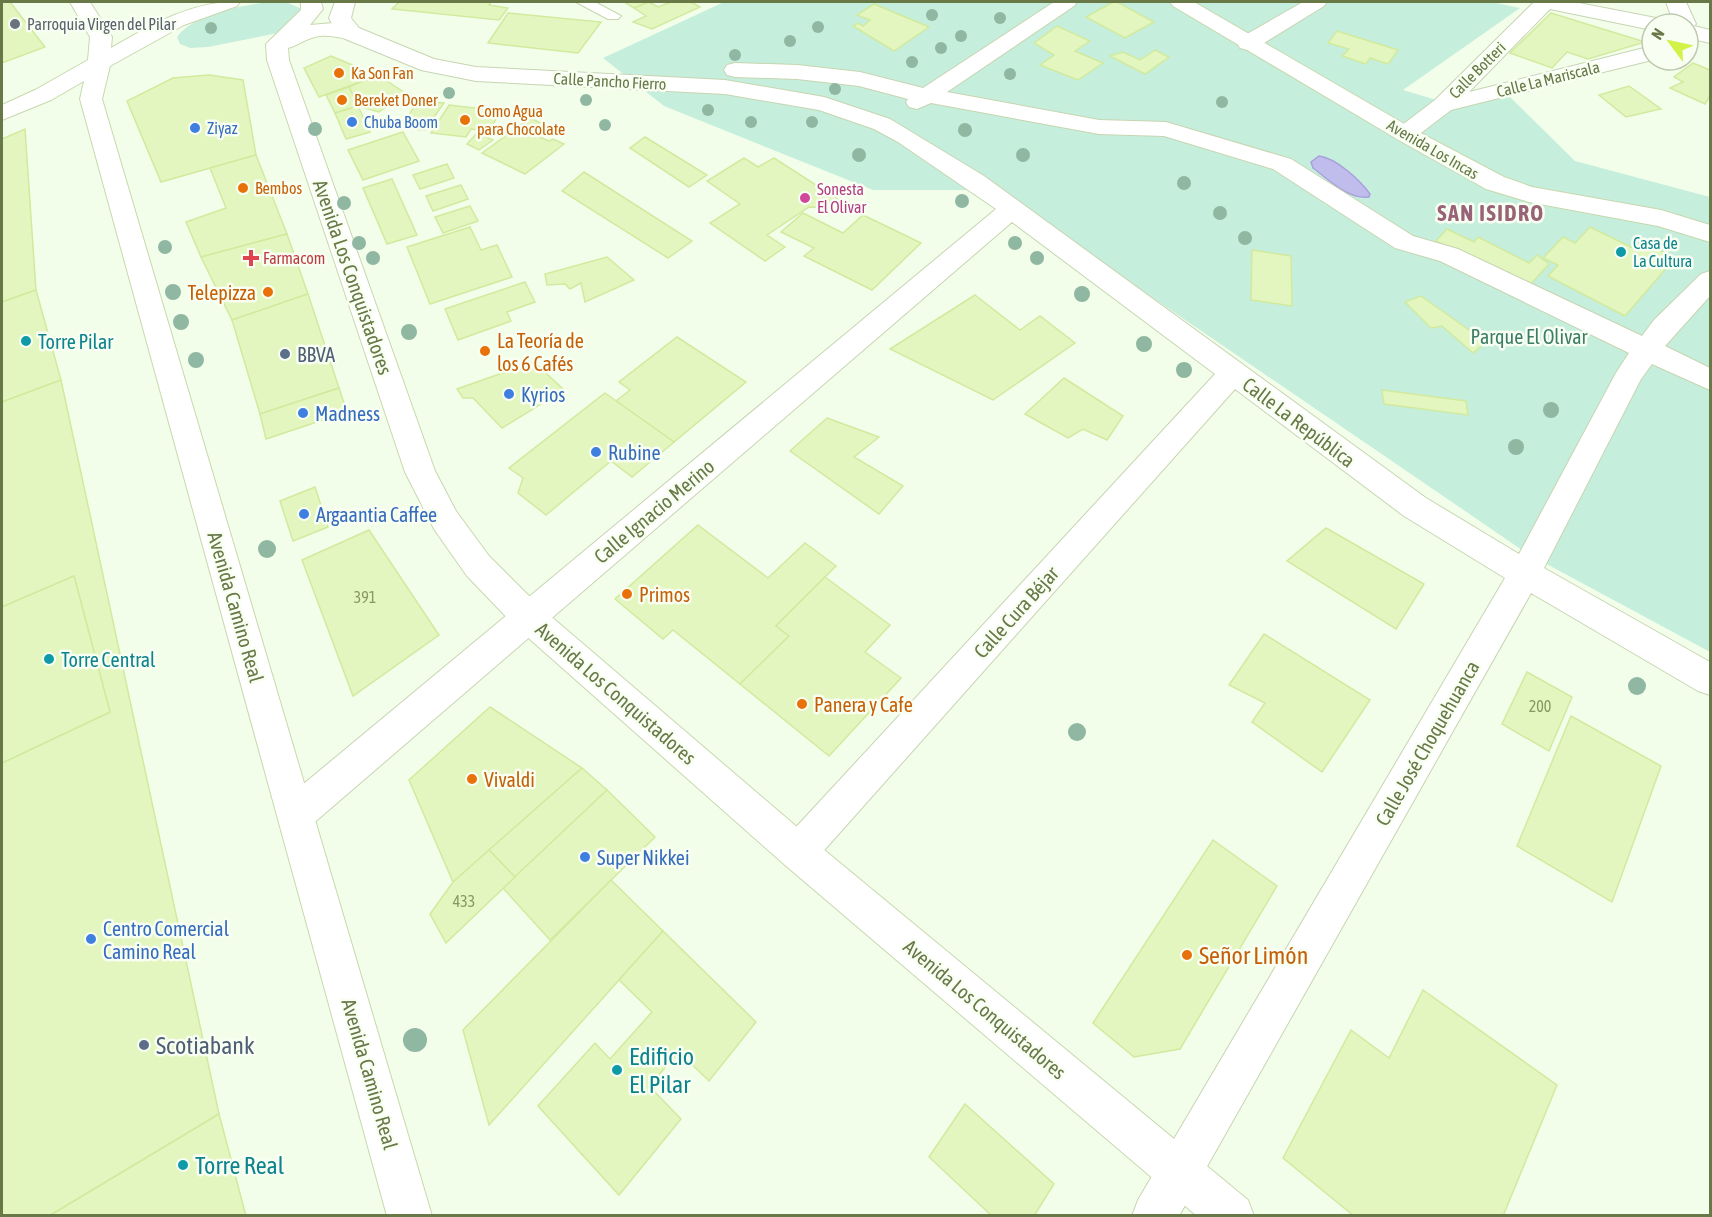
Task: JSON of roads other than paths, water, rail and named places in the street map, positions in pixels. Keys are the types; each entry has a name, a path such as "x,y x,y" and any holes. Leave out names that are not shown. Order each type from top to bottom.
{"street":[{"name":"Avenida Camino Real","path":"80,2 101,37 99,65 91,99 410,1215"},
{"path":"2,113 43,95 176,20 230,2"},
{"path":"277,52 279,42 309,15 312,9 311,2"},
{"path":"345,2 341,10 341,21 351,33"},
{"path":"906,137 909,112 925,94 1067,2"},
{"name":"Avenida Los Incas","path":"1180,2 1405,134 1476,174 1512,190 1640,213 1710,234"},
{"path":"1248,43 1317,2"},
{"path":"1545,2 1640,21"},
{"name":"Calle Botteri","path":"1405,134 1443,105 1545,2"},
{"name":"Calle Pancho Fierro","path":"277,52 293,38 309,31 325,28 351,33 429,65 476,74 725,87 766,92 824,104 856,114 906,137"},
{"name":"Avenida Los Conquistadores","path":"277,52 420,472 445,520 478,566 528,617 798,852 1232,1215"},
{"name":"Calle La Mariscala","path":"1443,105 1640,56"},
{"path":"594,81 611,65 797,72 860,79 925,94 1100,127 1166,129 1282,164 1404,242 1449,255 1710,380"},
{"name":"Calle La República","path":"906,137 1012,209 1415,507 1710,680"},
{"name":"Calle Ignacio Merino","path":"296,814 1012,209"},
{"name":"Calle José Choquehuanca","path":"1154,1215 1525,573 1630,373 1664,327 1710,280"},
{"name":"Calle Cura Béjar","path":"798,852 1233,373"}],"lane":[{"path":"584,2 613,16"}],"place":[{"name":"Parroquia Virgen del Pilar","path":"15,24"},
{"name":"Ka Son Fan","path":"339,73"},
{"name":"Bereket Doner","path":"342,100"},
{"name":"Como Agua para Chocolate","path":"465,120"},
{"name":"Chuba Boom","path":"352,122"},
{"name":"Ziyaz","path":"195,128"},
{"name":"Bembos","path":"243,188"},
{"name":"Sonesta El Olivar","path":"805,198"},
{"name":"Casa de La Cultura","path":"1621,252"},
{"name":"Farmacom","path":"251,258"},
{"name":"Telepizza","path":"268,292"},
{"name":"Torre Pilar","path":"26,341"},
{"name":"La Teoría de los 6 Cafés","path":"485,351"},
{"name":"BBVA","path":"285,354"},
{"name":"Kyrios","path":"509,394"},
{"name":"Madness","path":"303,413"},
{"name":"Rubine","path":"596,452"},
{"name":"Argaantia Caffee","path":"304,514"},
{"name":"Primos","path":"627,594"},
{"name":"Torre Central","path":"49,659"},
{"name":"Panera y Cafe","path":"802,704"},
{"name":"Vivaldi","path":"472,779"},
{"name":"Super Nikkei","path":"585,857"},
{"name":"Centro Comercial Camino Real","path":"91,939"},
{"name":"Señor Limón","path":"1187,955"},
{"name":"Scotiabank","path":"144,1045"},
{"name":"Edificio El Pilar","path":"617,1070"},
{"name":"Torre Real","path":"183,1165"}],"district":[{"name":"SAN ISIDRO","path":"1491,213"}],"park label":[{"name":"Parque El Olivar","path":"1529,336"}]}
